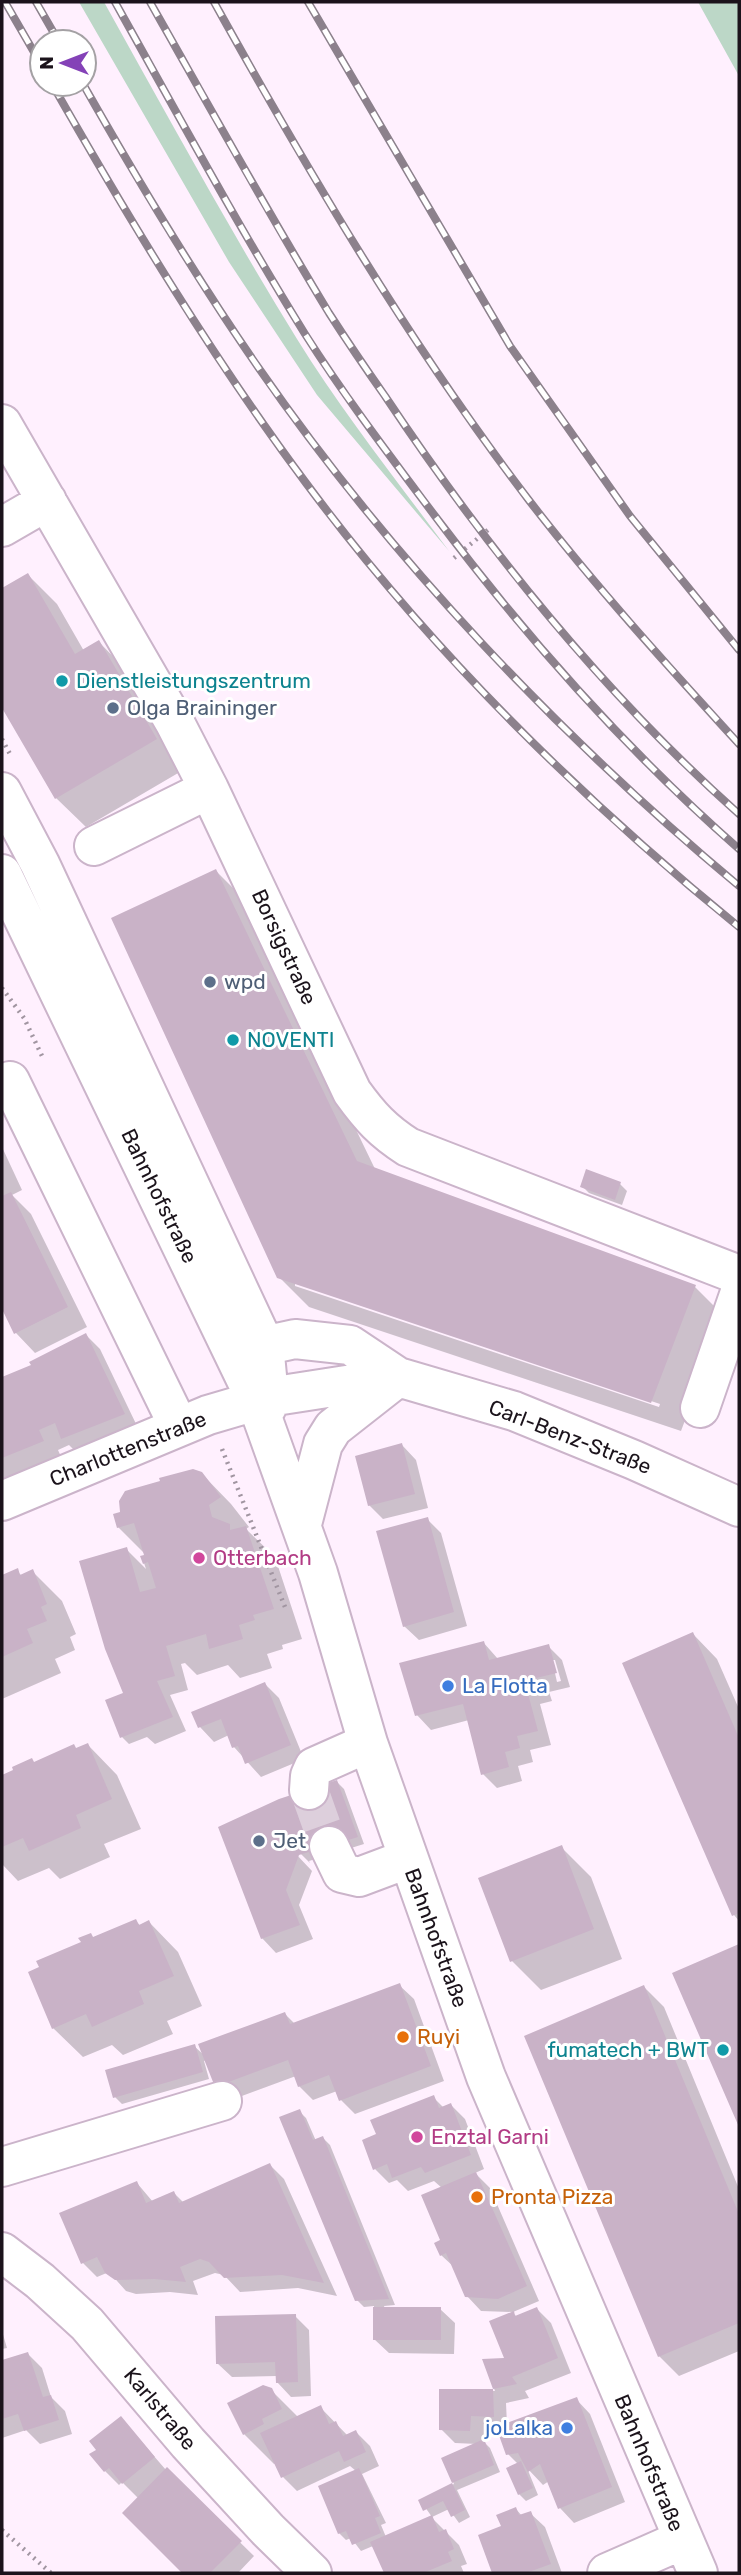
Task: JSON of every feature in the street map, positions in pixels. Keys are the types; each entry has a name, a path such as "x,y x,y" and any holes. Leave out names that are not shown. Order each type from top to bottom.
{"street":[{"name":"Borsigstraße","path":"2,424 175,723 209,789 352,1092 368,1115 385,1132 408,1147 739,1275"},
{"path":"2,527 47,501"},
{"path":"94,846 209,789"},
{"path":"2,792 40,864 250,1348"},
{"name":"Bahnhofstraße","path":"6,890 250,1348 263,1405 368,1743 486,2077 690,2557"},
{"path":"10,1081 179,1427"},
{"path":"700,1408 739,1295"},
{"name":"Carl-Benz-Straße","path":"250,1348 295,1339 350,1345 398,1377 513,1411 634,1460 739,1507"},
{"path":"302,1524 323,1444 333,1428 398,1377"},
{"name":"Carl-Benz-Straße","path":"263,1405 398,1377"},
{"name":"Charlottenstraße","path":"2,1501 179,1427 263,1405"},
{"path":"309,1790 314,1767 368,1743"},
{"path":"329,1846 342,1872 359,1877 407,1859"},
{"path":"2,2167 222,2101"},
{"name":"Karlstraße","path":"2,2252 40,2281 87,2324 188,2443 268,2530 312,2573"},
{"path":"607,2573 690,2557"}],"path":[{"path":"454,558 489,529"},
{"path":"2,2530 51,2573"}],"green space":[{"path":"79,2 104,2 297,339 352,420 449,551 317,395 229,262 98,35 98,28 94,28"},
{"path":"698,2 739,2 739,76"}],"building":[{"name":"Dienstleistungszentrum","path":"28,573 75,654 99,640 157,739 55,799 2,708 2,588"},
{"name":"NOVENTI","path":"216,869 357,1161 696,1285 651,1403 277,1278 111,918"},
{"path":"586,1169 621,1182 615,1200 580,1187"},
{"path":"11,1192 68,1307 14,1334 2,1309 2,1196"},
{"path":"86,1333 125,1414 61,1439 55,1423 39,1430 44,1441 2,1458 2,1377 31,1365 29,1362"},
{"path":"402,1443 415,1494 368,1506 355,1456"},
{"name":"Otterbach","path":"193,1469 202,1472 221,1497 209,1505 212,1517 230,1524 230,1530 246,1526 274,1609 253,1615 255,1620 239,1625 243,1639 209,1649 206,1634 166,1646 175,1676 157,1681 173,1717 120,1738 105,1700 123,1693 105,1649 79,1561 127,1547 140,1592 156,1588 148,1562 143,1564 140,1556 144,1555 134,1523 117,1528 113,1514 120,1512 119,1501 125,1491"},
{"path":"428,1517 454,1612 403,1627 376,1531"},
{"path":"18,1568 20,1575 33,1569 47,1604 41,1607 47,1621 27,1629 33,1643 2,1657 2,1575"},
{"path":"693,1632 739,1738 739,1913 732,1916 622,1663"},
{"path":"484,1641 489,1660 549,1644 557,1673 536,1678 539,1687 527,1690 538,1731 517,1736 520,1748 505,1752 509,1767 481,1775 463,1704 415,1716 399,1663"},
{"path":"265,1682 291,1745 245,1764 238,1746 232,1748 221,1719 198,1728 191,1712"},
{"path":"88,1743 112,1799 76,1815 81,1828 29,1851 23,1838 2,1847 2,1775 32,1758 34,1762 74,1744 76,1748"},
{"path":"337,1780 358,1837 299,1855 286,1890 300,1925 261,1939 218,1827 279,1799"},
{"path":"562,1845 594,1929 510,1962 478,1878"},
{"path":"136,1919 139,1925 149,1920 174,1976 139,1991 144,2004 92,2027 86,2014 52,2029 28,1972 39,1967 36,1961 81,1942 78,1938 91,1933 93,1937"},
{"name":"fumatech + BWT","path":"739,1944 739,2127 672,1973"},
{"path":"400,1983 431,2066 339,2101 329,2075 298,2087 288,2060 215,2087 198,2044 285,2012 290,2024"},
{"path":"644,1985 739,2214 739,2323 658,2357 524,2036"},
{"path":"195,2044 203,2072 113,2098 105,2070"},
{"name":"Enztal Garni","path":"434,2095 439,2108 451,2103 471,2155 425,2173 421,2167 392,2178 387,2164 373,2170 362,2140 376,2134 370,2120"},
{"path":"300,2109 313,2140 323,2136 389,2299 355,2301 279,2117"},
{"path":"270,2163 324,2283 282,2275 224,2278 209,2262 200,2259 180,2267 186,2282 115,2280 105,2273 97,2257 81,2264 59,2213 137,2181 146,2203 174,2191 179,2203"},
{"path":"476,2172 527,2286 498,2299 465,2297 446,2253 440,2256 434,2243 440,2240 421,2195"},
{"path":"373,2307 441,2307 441,2340 373,2340"},
{"path":"537,2307 558,2358 512,2377 517,2384 493,2389 482,2359 504,2358 489,2321 514,2311 515,2316"},
{"path":"296,2314 298,2382 276,2383 275,2362 216,2364 215,2316"},
{"path":"28,2352 43,2397 51,2395 59,2420 24,2431 18,2414 2,2419 2,2360"},
{"path":"263,2385 272,2388 282,2409 262,2419 264,2424 243,2435 227,2403"},
{"path":"439,2389 493,2389 494,2417 471,2416 470,2431 439,2430"},
{"path":"577,2397 612,2487 558,2509 540,2464 528,2472 518,2453 506,2455 496,2427"},
{"path":"321,2405 329,2424 336,2421 343,2436 356,2430 366,2452 344,2462 339,2451 281,2478 260,2433"},
{"path":"121,2416 155,2457 122,2484 109,2468 104,2472 89,2454 96,2450 89,2441"},
{"path":"484,2439 494,2465 452,2483 441,2458"},
{"path":"521,2461 533,2488 518,2495 506,2468"},
{"path":"167,2467 242,2541 210,2573 182,2573 122,2513"},
{"path":"359,2468 380,2516 375,2518 381,2533 352,2545 346,2531 338,2534 318,2486"},
{"path":"452,2483 465,2510 451,2517 443,2501 423,2511 418,2500"},
{"path":"516,2507 519,2515 531,2511 551,2564 526,2573 492,2573 478,2535 501,2526 496,2515"},
{"path":"432,2515 439,2532 446,2529 454,2549 448,2552 452,2561 423,2573 384,2573 370,2542"}],"tunnel":[{"path":"309,1790 329,1846"}],"railway":[{"path":"5,2 28,42"},
{"path":"36,2 51,28"},
{"path":"115,2 280,293 320,357 385,449 469,561 578,690 656,772 739,849"},
{"path":"150,2 329,313 464,509 549,617 594,668 640,719 739,814"},
{"path":"214,2 286,130 362,256 484,440 579,562 739,744"},
{"path":"308,2 510,346 630,516 739,650"},
{"path":"60,98 205,338 271,435 354,545 455,662 564,773 621,826 739,927"},
{"path":"91,98 168,228 235,333 364,508 481,643 543,707 672,829 739,886"}],"place":[{"name":"Dienstleistungszentrum","path":"62,681"},
{"name":"Olga Braininger","path":"113,708"},
{"name":"wpd","path":"210,982"},
{"name":"NOVENTI","path":"233,1040"},
{"name":"Otterbach","path":"199,1558"},
{"name":"La Flotta","path":"448,1686"},
{"name":"Jet","path":"259,1841"},
{"name":"Ruyi","path":"403,2037"},
{"name":"fumatech + BWT","path":"723,2050"},
{"name":"Enztal Garni","path":"417,2137"},
{"name":"Pronta Pizza","path":"477,2197"},
{"name":"joLalka","path":"567,2428"}]}
